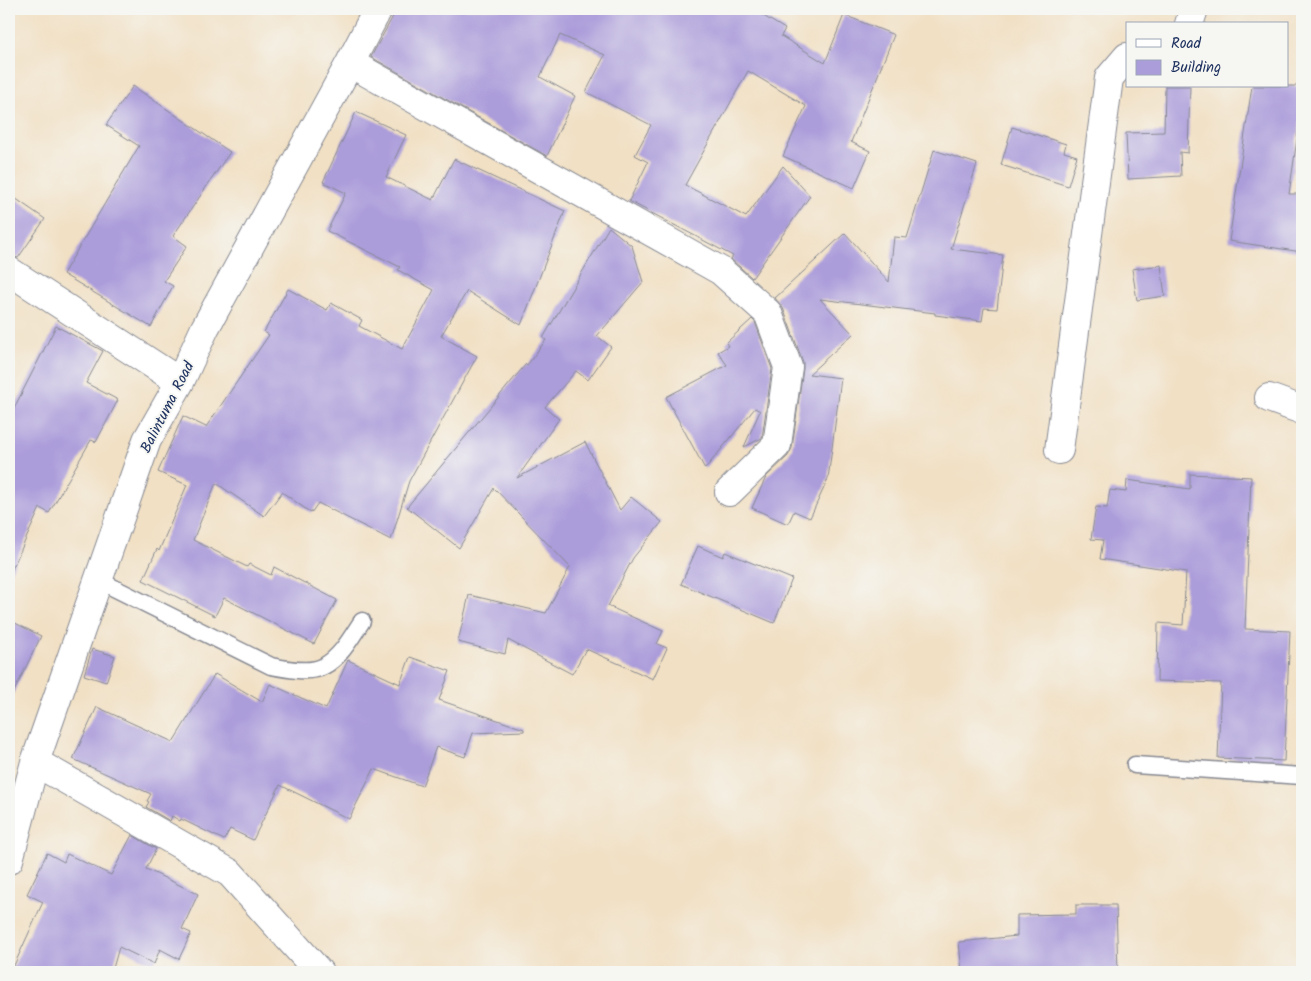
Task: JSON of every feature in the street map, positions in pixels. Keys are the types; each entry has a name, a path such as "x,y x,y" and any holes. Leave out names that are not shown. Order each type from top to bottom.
{"street":[{"name":"Balintuma Road","path":"9,860 35,762 147,440 180,382 205,328 378,9"},
{"path":"1190,22 1194,9"},
{"path":"1059,450 1109,78 1126,58"},
{"path":"350,62 721,271 768,313 788,367 777,445 729,492"},
{"path":"9,271 180,382"},
{"path":"1269,398 1302,410"},
{"path":"35,762 230,873 319,972"}],"lane":[{"path":"98,580 271,666 296,671 324,666 340,651 362,621"},
{"path":"1135,765 1302,776"}],"building":[{"path":"397,9 752,9 785,29 781,36 825,63 844,15 894,35 851,142 870,151 854,188 783,156 806,106 748,71 685,185 746,217 783,166 810,196 752,278 731,259 733,256 629,201 648,162 635,155 651,125 586,92 605,55 560,35 540,77 575,96 547,156 371,57"},
{"path":"133,86 230,152 173,236 187,246 164,281 173,286 151,327 63,274 139,146 106,125"},
{"path":"1302,86 1302,105 1289,194 1302,194 1302,252 1229,241 1252,88"},
{"path":"1165,88 1190,88 1188,153 1180,152 1181,176 1128,179 1126,133 1164,132"},
{"path":"356,112 406,135 386,177 433,200 454,159 565,211 521,325 467,291 441,336 477,356 409,481 391,540 318,503 311,513 282,492 264,516 216,483 193,540 247,567 249,564 271,575 274,567 337,600 314,644 224,598 215,616 143,580 157,549 159,551 187,485 158,472 183,416 206,427 269,335 264,332 288,289 327,310 331,303 362,320 359,326 402,349 434,290 398,270 400,267 327,231 346,193 323,182"},
{"path":"1012,127 1066,144 1064,152 1077,156 1068,186 1001,165"},
{"path":"934,150 977,164 951,249 1003,255 997,309 984,308 982,321 935,315 935,313 820,299 853,334 809,374 841,378 828,479 810,518 794,511 788,524 752,508 766,477 788,456 792,448 803,369 803,362 783,308 775,298 845,233 889,282 894,237 907,238"},
{"path":"9,194 45,219 18,258 9,256"},
{"path":"609,227 632,246 643,282 597,336 611,347 588,380 576,371 545,407 559,419 517,478 585,442 620,510 631,497 662,522 633,558 608,606 663,631 657,644 667,648 653,679 586,649 572,674 508,640 505,654 458,642 469,595 546,613 570,567 494,488 459,548 407,507 546,340 543,338"},
{"path":"1161,265 1165,296 1137,300 1132,269"},
{"path":"752,319 755,322 772,369 762,438 744,447 760,411 755,408 705,469 666,397 727,365 718,352 728,346 726,343"},
{"path":"56,326 103,351 86,383 118,400 96,442 91,440 49,513 40,508 9,576 9,418"},
{"path":"1190,474 1251,477 1245,629 1290,631 1284,761 1218,758 1221,683 1157,681 1158,623 1183,625 1186,572 1100,559 1103,540 1091,539 1096,507 1107,508 1110,490 1126,492 1127,480 1190,489"},
{"path":"698,546 723,557 725,552 792,579 774,623 681,584"},
{"path":"9,620 41,636 9,702"},
{"path":"92,649 115,656 106,682 84,675"},
{"path":"410,657 450,671 439,700 524,729 524,731 473,733 465,757 436,747 422,786 374,769 349,819 280,785 253,840 230,829 224,840 181,819 180,821 172,816 170,821 146,807 151,794 73,759 97,707 173,742 215,674 262,702 270,684 326,709 348,660 400,684"},
{"path":"132,835 156,849 146,869 198,894 182,929 191,933 179,959 160,949 154,964 119,947 112,972 11,972 43,902 27,894 47,853 64,862 67,854 111,875"},
{"path":"1076,905 1116,905 1118,972 1076,972 1076,970 962,972 959,942 1017,936 1017,915 1076,914"}]}
